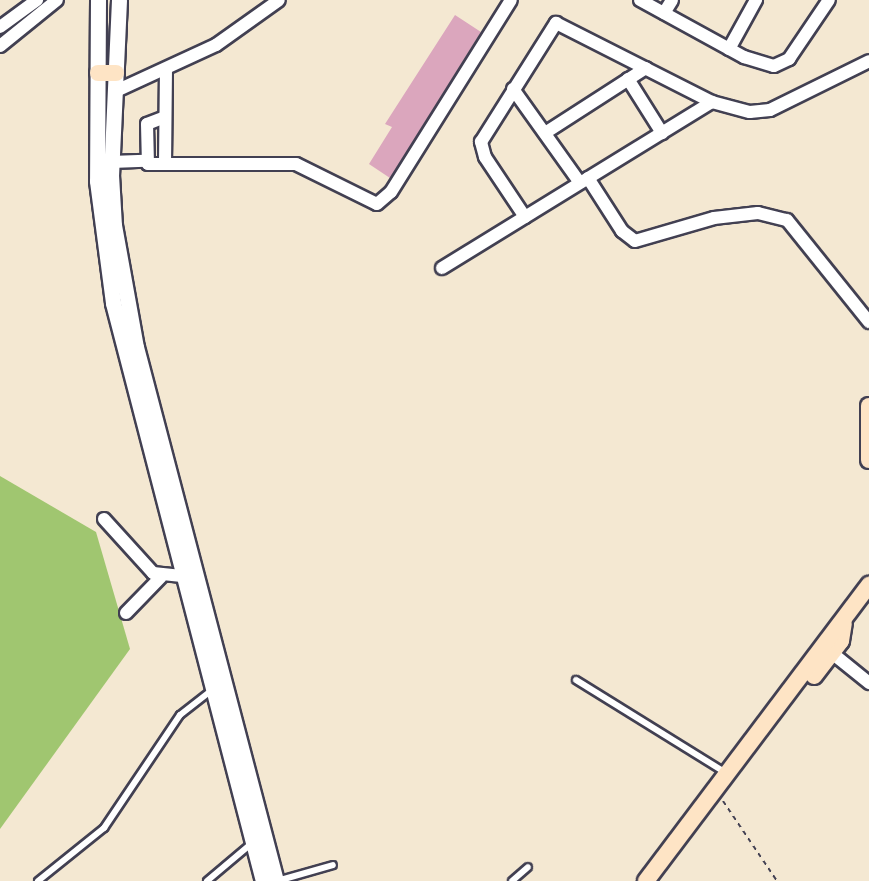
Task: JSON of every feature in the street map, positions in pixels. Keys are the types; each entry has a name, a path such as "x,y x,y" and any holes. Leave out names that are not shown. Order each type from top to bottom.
{"main road":[{"path":"98,73 116,73"},
{"path":"869,406 869,460"},
{"path":"646,881 726,773 844,623 869,585"},
{"path":"660,881 720,796 832,652 844,623"}],"street":[{"path":"0,27 37,0"},
{"path":"0,46 57,0"},
{"path":"99,0 98,73 103,248 211,691 251,844 263,881"},
{"path":"119,0 111,162 113,216 136,347 276,881"},
{"path":"116,91 216,45 279,0"},
{"path":"111,162 296,164 316,170 364,201 383,202 511,0"},
{"path":"640,0 729,49 774,66 789,59 829,0"},
{"path":"664,13 672,0"},
{"path":"729,49 756,0"},
{"path":"525,217 481,148 513,88 556,23 712,102 750,112 770,110 869,61"},
{"path":"545,134 646,68"},
{"path":"165,164 166,69"},
{"path":"628,79 662,133"},
{"path":"513,88 545,134 622,231 636,241 714,218 758,213 787,220 869,322"},
{"path":"442,268 712,102"},
{"path":"145,161 147,124 165,117"},
{"path":"104,519 161,577"},
{"path":"126,613 161,577 182,576"},
{"path":"832,652 869,683"}],"lane":[{"path":"576,680 726,773"},
{"path":"38,881 104,828 180,715 211,691"},
{"path":"207,881 251,844"},
{"path":"276,881 333,865"},
{"path":"512,881 528,867"}],"path":[{"path":"720,796 777,881"}],"green space":[{"path":"0,476 96,532 130,649 0,829"}],"building":[{"path":"455,15 481,32 390,178 369,164 392,127 385,124"}]}
